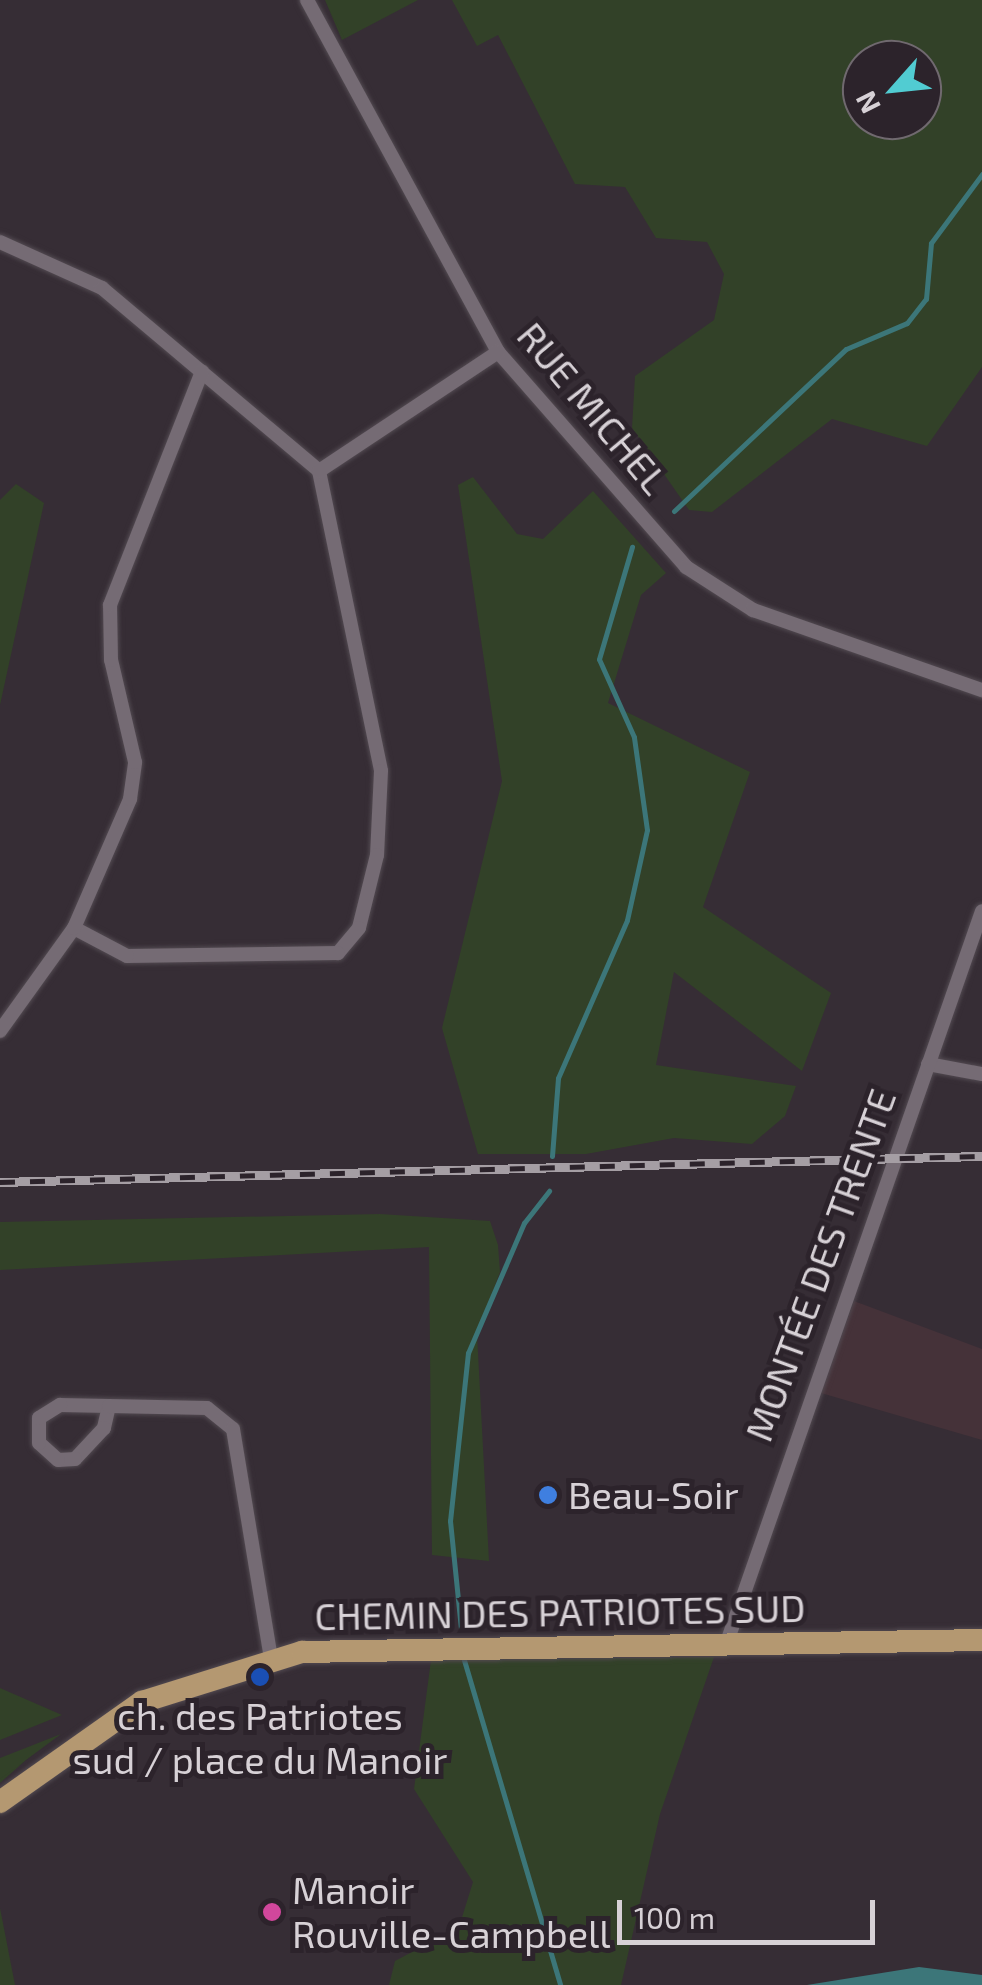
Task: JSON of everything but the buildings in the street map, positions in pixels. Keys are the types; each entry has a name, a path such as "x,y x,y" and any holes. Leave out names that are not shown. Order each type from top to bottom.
{"main road":[{"name":"CHEMIN DES PATRIOTES SUD","path":"0,1802 116,1716 271,1658 380,1644 982,1640"}],"street":[{"name":"RUE MICHEL","path":"307,0 498,352 715,591 982,690"},
{"path":"0,242 90,280 319,471 382,784 380,841 356,934 319,958 132,956 74,928"},
{"path":"319,471 498,352"},
{"path":"0,1030 74,928 134,780 109,650 110,606 202,371"},
{"name":"MONTÉE DES TRENTE","path":"727,1642 982,911"},
{"path":"928,1064 982,1074"},
{"path":"108,1406 104,1428 75,1459 58,1460 39,1443 36,1426 50,1408 108,1406 206,1408 233,1428 271,1658"}],"shaded area":[{"path":"854,1301 982,1349 982,1440 821,1393"}],"green space":[{"path":"325,0 418,0 342,40"},
{"path":"452,0 982,0 982,367 927,446 832,419 712,512 689,510 632,428 635,376 714,320 724,274 707,242 656,238 625,187 575,184 498,35 477,46"},
{"path":"473,477 517,534 543,539 593,491 666,573 641,595 608,703 750,772 703,907 831,993 802,1071 674,972 656,1065 796,1086 785,1116 752,1144 674,1138 586,1154 478,1154 442,1028 502,781 458,485"},
{"path":"16,484 44,503 0,705 0,500"},
{"path":"380,1214 490,1221 498,1245 500,1272 477,1334 489,1561 432,1555 429,1247 0,1270 0,1222"},
{"path":"714,1657 660,1814 621,1985 389,1985 395,1961 459,1927 473,1882 414,1789 431,1660"},
{"path":"0,1688 62,1715 0,1740"},
{"path":"61,1734 26,1760 0,1783 0,1758"},
{"path":"0,1908 15,1985 0,1985"}],"water":[{"path":"919,1967 982,1975 982,1985 807,1985"}],"waterway":[{"path":"674,511 846,349 907,323 926,299 931,243 982,174"},
{"path":"552,1156 558,1078 627,920 647,830 634,737 599,659 632,547"},
{"path":"461,1629 450,1521 468,1353 524,1223 549,1191"},
{"path":"464,1660 560,1985"}],"railway":[{"path":"0,1182 982,1156"}],"place":[{"name":"Beau-Soir","path":"548,1495"},
{"name":"ch. des Patriotes sud / place du Manoir","path":"260,1677"},
{"name":"Manoir Rouville-Campbell","path":"272,1912"}]}
